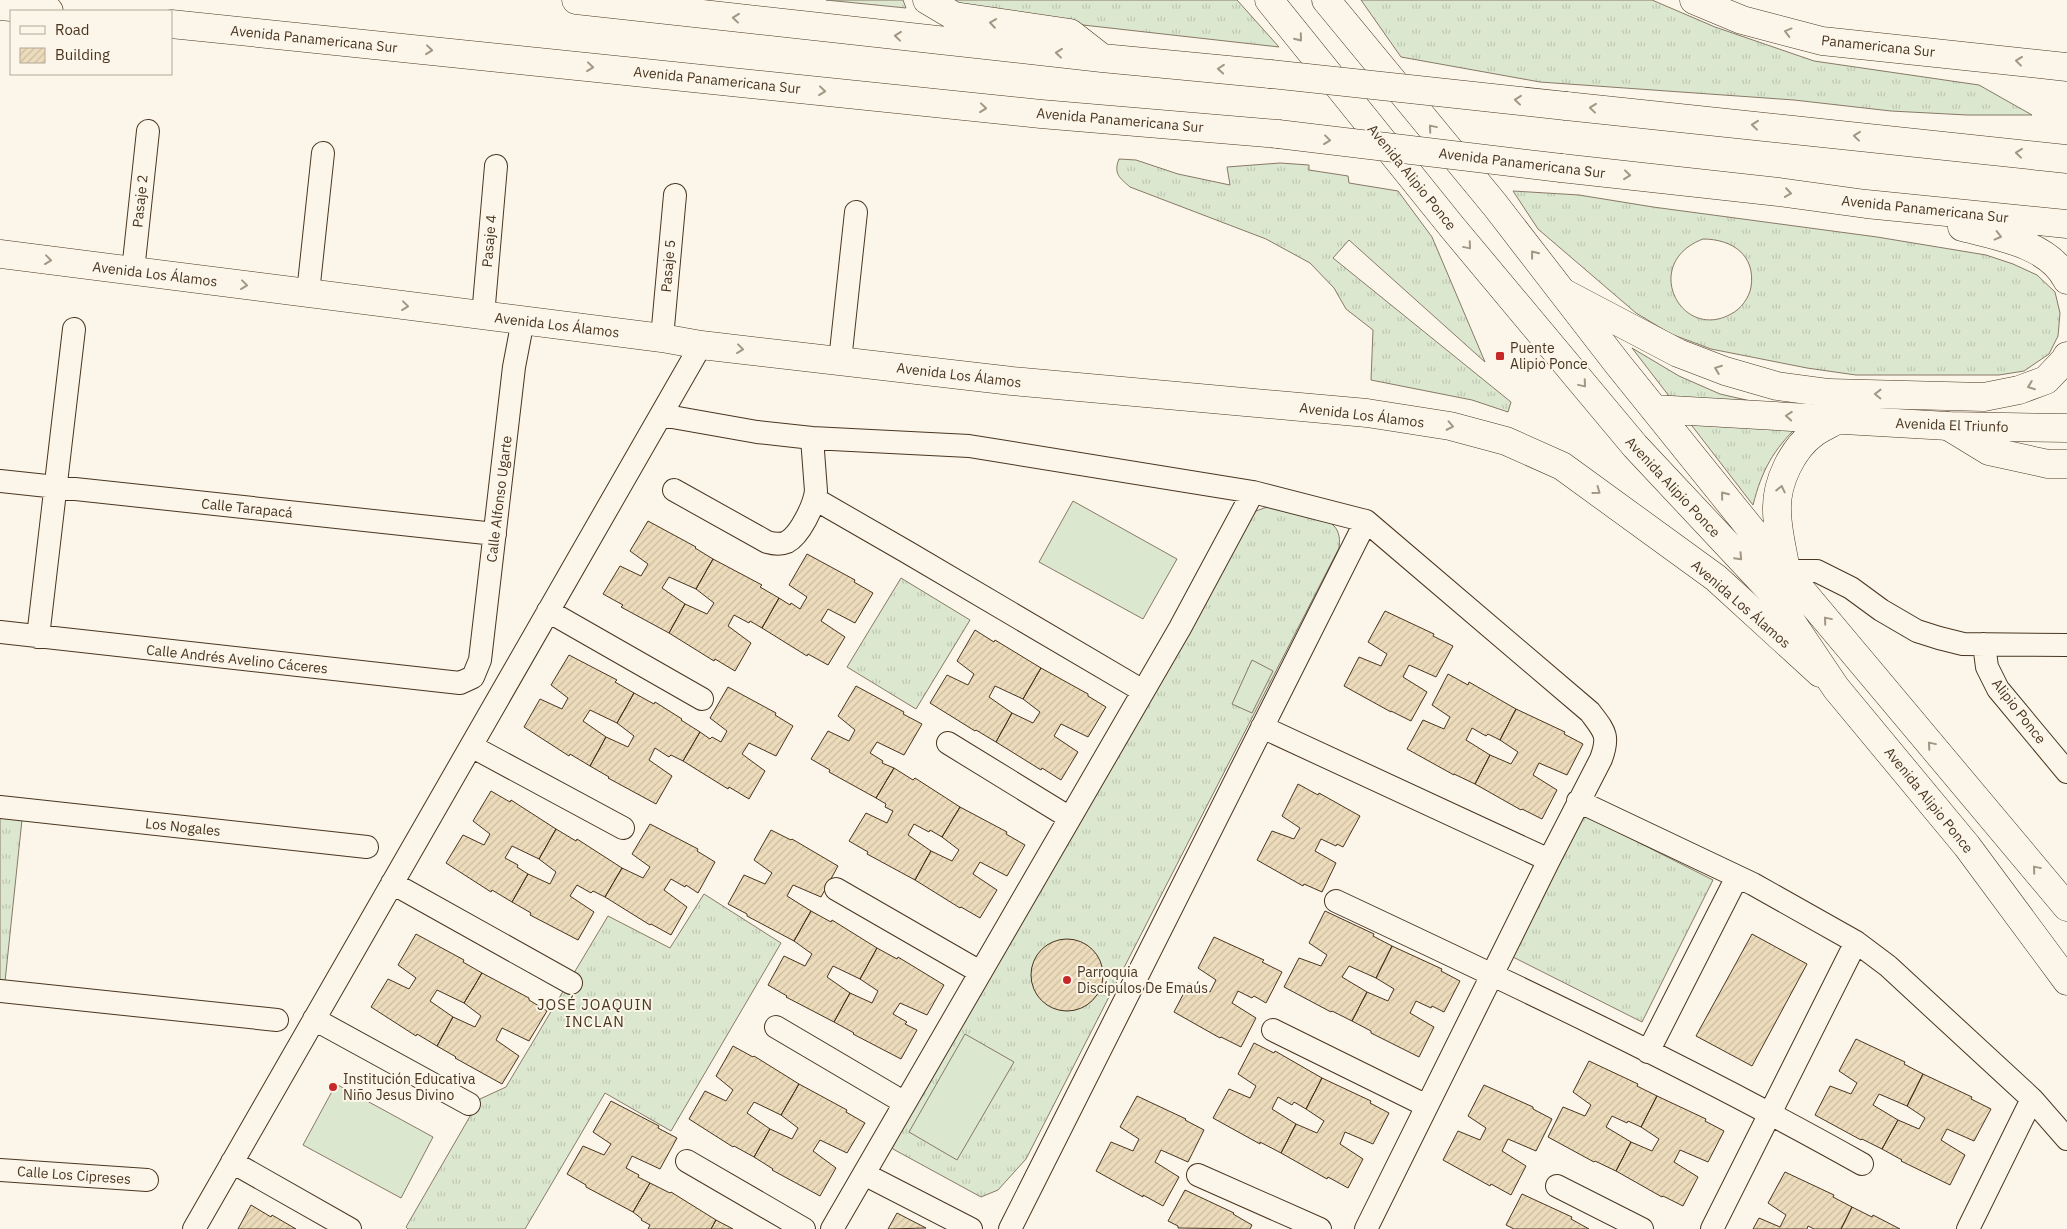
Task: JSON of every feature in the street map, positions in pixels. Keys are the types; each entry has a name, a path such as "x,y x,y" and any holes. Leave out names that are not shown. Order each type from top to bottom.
{"main road":[{"path":"576,0 1102,58 2067,158"},
{"path":"927,0 954,16 1070,33 1102,58"},
{"name":"Avenida Alipio Ponce","path":"1269,0 1458,235 1635,446 1770,590 1836,688 1967,846 2067,981"},
{"path":"1326,0 1495,204 1654,409 1786,571 2067,907"},
{"name":"Panamericana Sur","path":"1694,0 1742,20 1822,41 2067,67"},
{"path":"0,6 39,10"},
{"name":"Avenida Panamericana Sur","path":"172,24 1041,114 1278,134 1779,192 1866,204 2067,224"},
{"path":"1866,204 2008,238 2039,252 2063,272 2067,280"},
{"name":"Avenida Los Álamos","path":"0,254 662,338 701,345 1022,382 1367,413 1450,426 1506,441 1562,466 1716,578 1836,688"},
{"path":"1564,293 1678,353 1725,371 1785,387 1829,393 1984,397 2019,390 2046,380 2067,356"},
{"name":"Avenida El Triunfo","path":"1654,409 1948,426 2067,428"},
{"path":"1786,571 1776,509 1787,467 1798,448 1814,432 1837,420"},
{"path":"1948,426 1989,451 2048,464 2067,464"}],"street":[{"name":"Pasaje 2","path":"133,271 148,131"},
{"path":"308,293 323,154"},
{"name":"Pasaje 4","path":"483,316 496,166"},
{"name":"Pasaje 5","path":"662,338 674,195"},
{"path":"840,361 856,212"},
{"name":"Calle Alfonso Ugarte","path":"473,677 480,660 514,367 523,320"},
{"path":"38,637 74,329"},
{"path":"194,1229 701,345"},
{"path":"662,415 757,432 812,438 969,446 1253,492 1366,521 1590,712 1606,733 1606,747 1601,759 1548,860 1366,1229"},
{"path":"674,490 767,542 785,543 792,539 805,520 815,499 812,438"},
{"name":"Calle Tarapacá","path":"0,481 495,534"},
{"path":"832,1229 1180,628 1253,492"},
{"path":"815,499 1143,691"},
{"path":"1010,1229 1366,521"},
{"path":"1786,571 1817,571 1851,588 1881,610 1917,631 1963,644 2067,645"},
{"path":"548,611 702,699"},
{"name":"Calle Andrés Avelino Cáceres","path":"0,632 460,683 473,677"},
{"name":"Alipio Ponce","path":"1984,644 1987,667 1998,689 2067,772"},
{"path":"1262,727 1548,860"},
{"path":"948,743 1070,818"},
{"path":"471,746 623,828"},
{"path":"1578,801 1737,877 1856,942 1888,966 2032,1099 2067,1139"},
{"name":"Los Nogales","path":"0,806 366,847"},
{"path":"1648,1052 1737,877"},
{"path":"392,883 571,983"},
{"path":"836,889 980,972"},
{"path":"1336,901 1492,974 1769,1112 1862,1164"},
{"path":"1712,1229 1769,1112 1856,942"},
{"path":"0,991 277,1020"},
{"path":"314,1019 469,1104"},
{"path":"776,1028 905,1103"},
{"path":"1273,1030 1427,1106"},
{"path":"1968,1229 2032,1099"},
{"path":"687,1161 804,1229"},
{"path":"232,1162 350,1229"},
{"name":"Calle Los Cipreses","path":"0,1170 147,1180"},
{"path":"864,1174 971,1229"},
{"path":"1198,1174 1320,1229"},
{"path":"1557,1186 1642,1229"}],"green space":[{"path":"826,0 903,0 906,8"},
{"path":"948,0 1237,0 1279,47 976,13"},
{"path":"1361,0 1652,0 1715,27 1814,61 1979,85 2032,115 1967,115 1891,111 1794,100 1540,82 1401,57"},
{"path":"1119,159 1136,160 1178,174 1230,185 1227,167 1280,163 1309,165 1309,170 1348,176 1349,183 1398,191 1432,237 1485,362 1349,240 1333,258 1511,402 1508,412 1472,400 1371,380 1373,330 1346,309 1334,288 1310,263 1266,239 1130,187 1118,175 1117,164"},
{"path":"1513,191 1579,195 1653,207 1877,237 1986,255 2037,275 2055,292 2060,313 2058,336 2049,354 2024,371 1999,375 1856,375 1807,368 1711,349 1671,334 1636,313 1538,229","holes":["1703,239 1723,242 1740,251 1750,266 1752,276 1750,291 1741,306 1735,312 1713,320 1697,317 1684,309 1675,296 1671,281 1674,265 1684,250"]},
{"path":"1632,348 1679,376 1720,394 1768,405 1799,425 1775,452 1760,481 1753,505"},
{"path":"1073,501 1177,559 1143,619 1039,562"},
{"path":"1267,507 1313,516 1329,522 1337,531 1339,548 1026,1159 998,1190 981,1197 892,1147 1248,520 1256,511"},
{"path":"901,578 970,620 916,709 847,667"},
{"path":"1252,660 1273,671 1252,713 1232,704"},
{"path":"0,807 23,810 4,991 0,991"},
{"path":"1580,813 1713,880 1642,1022 1509,955"},
{"path":"704,894 781,943 671,1131 605,1093 525,1229 408,1229 406,1227 480,1099 506,1087 608,916 670,948"},
{"path":"965,1034 1014,1062 957,1160 909,1132"},
{"path":"336,1084 433,1137 401,1198 303,1145"}],"building":[{"path":"648,521 696,547 713,559 696,589 669,577 662,588 685,604 669,633 621,607 623,605 603,594 620,566 641,576 648,564 630,551"},
{"path":"807,554 855,580 854,582 873,593 855,623 828,609 821,621 845,637 828,665 808,654 807,656 762,628 779,598 800,609 807,597 789,585"},
{"path":"713,559 762,585 760,587 779,598 762,628 734,615 728,626 751,643 735,671 715,659 714,661 669,633 685,604 707,614 714,603 696,589"},
{"path":"1385,611 1434,634 1433,636 1453,646 1436,677 1409,665 1403,677 1427,692 1411,721 1344,686 1359,657 1381,666 1387,654 1368,642"},
{"path":"975,630 1041,668 1023,699 995,686 989,697 1012,713 996,742 930,703 947,675 968,685 974,674 957,661"},
{"path":"569,655 617,680 615,682 634,693 617,723 590,710 583,721 606,737 590,766 570,754 569,756 524,727 540,699 562,709 568,698 551,685"},
{"path":"1041,668 1088,694 1088,696 1106,707 1088,737 1061,724 1054,736 1078,752 1061,780 996,742 1012,713 1033,723 1040,712 1023,699"},
{"path":"1448,674 1468,685 1469,682 1516,709 1500,740 1488,734 1486,736 1472,728 1466,740 1490,755 1475,784 1454,775 1407,749 1423,720 1444,729 1450,717 1432,705"},
{"path":"856,686 922,724 904,755 877,742 870,753 883,761 882,763 894,768 876,798 829,772 830,770 811,759 828,731 849,741 855,730 838,716"},
{"path":"728,687 776,713 775,715 793,726 776,756 749,743 742,754 765,771 749,799 729,787 728,789 683,761 700,732 710,739 712,737 721,742 727,731 710,718"},
{"path":"634,693 654,704 655,702 700,732 683,761 671,755 669,757 655,748 649,760 672,776 656,804 590,766 606,737 628,747 634,736 617,723"},
{"path":"1516,709 1565,732 1564,734 1583,744 1567,775 1539,763 1533,775 1557,790 1542,819 1521,810 1475,784 1490,755 1511,764 1518,752 1500,740"},
{"path":"894,768 913,780 915,778 960,807 942,837 914,824 908,835 931,851 915,880 867,854 868,852 849,841 866,813 887,823 893,811 885,807 886,804 876,798"},
{"path":"1298,784 1318,795 1319,793 1360,816 1343,847 1321,839 1315,851 1336,863 1322,892 1304,884 1303,886 1257,860 1272,831 1294,839 1300,828 1282,816"},
{"path":"491,791 510,802 511,800 556,829 539,859 512,846 505,858 518,865 517,867 528,874 512,902 492,890 491,892 446,863 463,835 484,845 490,834 473,821"},
{"path":"960,807 1007,832 1006,834 1025,845 1007,876 980,862 973,874 997,890 980,918 915,880 931,851 952,861 959,850 942,837"},
{"path":"650,824 698,849 697,851 715,862 698,893 686,885 685,887 671,879 664,890 687,907 671,935 650,925 605,897 622,868 643,878 650,867 632,854"},
{"path":"556,829 576,841 577,839 622,868 605,897 593,891 591,893 577,885 570,896 594,912 578,940 530,915 531,913 512,902 528,874 550,884 556,872 539,859"},
{"path":"771,830 792,839 838,866 821,897 793,885 787,896 811,911 794,941 728,904 744,875 765,884 772,873 754,860"},
{"path":"811,911 831,922 832,920 877,948 860,979 833,966 827,977 850,993 834,1022 786,997 768,985 784,956 805,966 812,954 794,941"},
{"path":"1325,911 1374,934 1373,936 1392,946 1376,978 1349,966 1342,977 1367,992 1352,1021 1284,987 1299,958 1321,966 1327,955 1309,943"},
{"path":"416,934 464,960 463,962 482,973 464,1003 437,990 430,1001 453,1017 437,1046 417,1034 416,1036 371,1007 388,979 409,989 416,978 398,965"},
{"path":"1752,934 1807,964 1752,1066 1696,1036"},
{"path":"1214,937 1264,960 1262,962 1282,972 1266,1003 1254,996 1252,998 1238,991 1232,1003 1256,1018 1241,1047 1220,1038 1174,1012 1189,983 1210,992 1216,980 1198,968"},
{"name":"Parroquia Discípulos De Emaús","path":"1074,939 1093,949 1101,961 1103,975 1101,989 1093,1001 1081,1009 1060,1011 1041,1001 1033,989 1031,968 1041,949 1053,941"},
{"path":"1392,946 1442,969 1441,971 1460,981 1444,1012 1416,1001 1410,1013 1434,1027 1419,1057 1371,1033 1371,1031 1352,1021 1367,992 1388,1001 1394,989 1376,978"},
{"path":"877,948 897,959 898,957 944,985 927,1015 900,1003 893,1014 907,1022 905,1024 917,1030 901,1059 834,1022 850,993 872,1003 878,991 860,979"},
{"path":"482,973 529,998 529,1000 547,1011 529,1041 502,1028 496,1040 519,1056 502,1084 437,1046 453,1017 475,1027 481,1016 464,1003"},
{"path":"1856,1039 1905,1062 1904,1064 1923,1074 1907,1106 1879,1094 1873,1105 1898,1120 1882,1149 1815,1115 1830,1086 1851,1094 1857,1083 1839,1071"},
{"path":"1254,1043 1274,1053 1275,1051 1322,1078 1306,1109 1294,1102 1292,1105 1278,1097 1272,1109 1296,1124 1281,1153 1260,1142 1260,1144 1213,1118 1229,1089 1250,1098 1256,1086 1238,1074"},
{"path":"733,1046 754,1056 799,1084 781,1115 754,1102 747,1113 770,1129 754,1157 733,1147 689,1119 705,1091 726,1101 733,1090 716,1076"},
{"path":"1589,1061 1638,1084 1637,1086 1657,1096 1641,1127 1612,1116 1606,1127 1631,1142 1616,1171 1594,1162 1548,1137 1563,1107 1585,1116 1591,1105 1573,1092"},
{"path":"1923,1074 1972,1097 1971,1099 1991,1109 1974,1141 1947,1129 1941,1140 1965,1155 1950,1185 1901,1161 1882,1149 1898,1120 1919,1129 1925,1118 1907,1106"},
{"path":"1322,1078 1371,1101 1370,1103 1389,1113 1373,1144 1345,1132 1340,1144 1363,1159 1348,1188 1328,1177 1327,1179 1281,1153 1296,1124 1317,1133 1324,1121 1306,1109"},
{"path":"799,1084 847,1110 846,1112 865,1123 847,1153 820,1140 813,1151 836,1168 820,1196 772,1170 754,1157 770,1129 792,1139 798,1128 781,1115"},
{"path":"1484,1085 1533,1107 1533,1109 1552,1119 1536,1151 1508,1139 1502,1151 1526,1166 1511,1195 1491,1184 1490,1186 1443,1160 1458,1131 1480,1140 1486,1128 1468,1116"},
{"path":"1137,1096 1186,1119 1204,1130 1188,1162 1161,1150 1155,1162 1179,1177 1163,1206 1096,1171 1111,1142 1133,1151 1139,1139 1120,1127"},
{"path":"1657,1096 1706,1119 1705,1121 1724,1131 1708,1162 1680,1150 1674,1162 1698,1177 1683,1206 1662,1197 1616,1171 1631,1142 1652,1151 1659,1139 1641,1127"},
{"path":"611,1101 659,1126 658,1128 677,1138 660,1169 632,1156 626,1168 650,1183 633,1212 586,1187 586,1185 567,1174 583,1146 604,1155 611,1144 593,1132"},
{"path":"1785,1172 1834,1195 1833,1197 1852,1207 1841,1229 1814,1229 1808,1226 1807,1229 1753,1229 1759,1218 1780,1227 1786,1215 1768,1203"},
{"path":"650,1183 671,1192 716,1220 711,1229 648,1229 650,1225 633,1212"},
{"path":"1185,1190 1234,1213 1252,1225 1250,1229 1178,1228 1178,1226 1168,1221"},
{"path":"1522,1194 1572,1217 1571,1219 1589,1229 1514,1229 1506,1225"},
{"path":"251,1205 271,1217 272,1215 296,1229 238,1229"},
{"path":"1852,1207 1872,1217 1873,1215 1900,1229 1841,1229"},
{"path":"897,1213 926,1228 888,1229"},
{"path":"716,1220 733,1229 711,1229"}],"place":[{"name":"Puente Alipio Ponce","path":"1500,356"},
{"name":"Parroquia Discípulos De Emaús","path":"1067,980"},
{"name":"Institución Educativa Niño Jesus Divino","path":"333,1087"}],"district":[{"name":"JOSÉ JOAQUIN INCLAN","path":"595,1014"}]}
